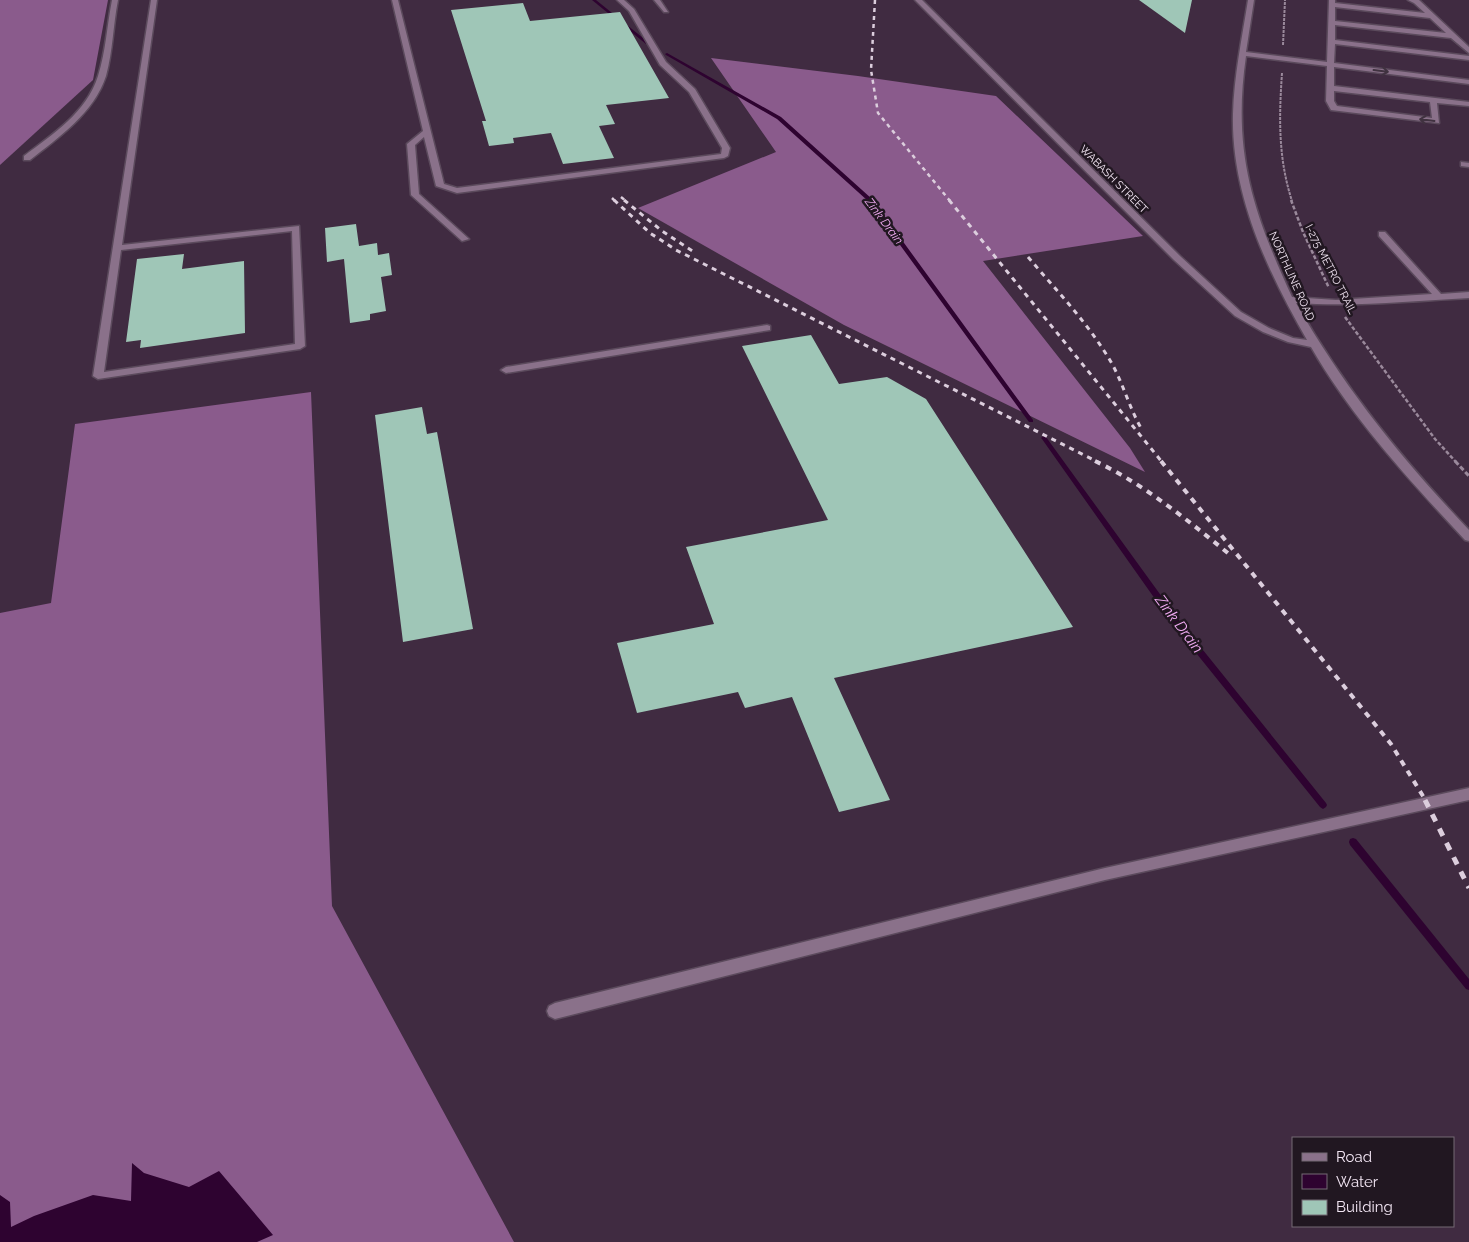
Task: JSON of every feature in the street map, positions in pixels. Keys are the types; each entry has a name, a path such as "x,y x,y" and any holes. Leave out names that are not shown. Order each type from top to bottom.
{"street":[{"path":"27,158 61,132 81,112 93,95 100,82 115,0"},
{"path":"117,248 296,228 300,346 98,376 117,248 154,0"},
{"path":"395,0 440,186 457,191 724,156 726,148 692,91 663,63 632,10 620,0"},
{"path":"657,0 666,11"},
{"name":"WABASH STREET","path":"918,0 1177,258 1238,314 1266,330 1291,340 1313,344"},
{"name":"NORTHLINE ROAD","path":"1251,0 1237,111 1238,138 1243,175 1257,224 1297,319 1313,344 1378,434 1439,507 1469,537"},
{"path":"1411,0 1416,1 1469,51"},
{"path":"1432,16 1332,2 1330,101 1334,108 1436,121 1433,100"},
{"path":"1332,23 1454,36"},
{"path":"1332,42 1469,58"},
{"path":"1244,54 1469,82"},
{"path":"1331,88 1469,104"},
{"path":"427,131 411,144 415,195 464,239"},
{"path":"1382,234 1439,297"},
{"path":"1289,300 1336,302 1469,295"},
{"path":"506,370 767,328"},
{"path":"555,1012 1105,874 1469,794"}],"path":[{"name":"I-275 METRO TRAIL","path":"1285,0 1279,132 1285,178 1301,232 1340,312 1436,439 1469,476"}],"shaded area":[{"path":"0,0 108,0 93,80 0,165"},
{"path":"711,58 858,76 996,96 1143,236 983,261 1130,448 1145,472 844,325 638,208 776,152"},
{"path":"311,392 332,906 514,1242 0,1242 0,613 51,603 75,424"}],"water":[{"path":"132,1163 144,1173 189,1187 219,1171 273,1235 257,1242 0,1242 0,1195 10,1202 11,1227 34,1216 93,1195 131,1201"}],"building":[{"path":"1139,0 1192,0 1185,33"},
{"path":"523,3 530,21 620,12 669,98 606,105 615,124 599,126 614,158 563,164 551,133 513,138 514,143 489,146 482,121 486,121 451,10"},
{"path":"356,224 359,246 377,243 378,255 389,253 392,275 381,277 386,311 370,314 370,320 350,323 344,259 327,262 325,228"},
{"path":"184,254 182,269 244,261 245,333 140,348 141,340 126,342 137,259"},
{"path":"811,335 839,384 887,377 926,399 1073,627 834,678 890,800 839,812 792,697 745,708 738,692 637,713 617,643 714,624 686,547 828,520 742,346"},
{"path":"422,407 427,434 437,432 473,629 403,642 375,415"}],"waterway":[{"name":"Zink Drain","path":"594,0 647,43"},
{"name":"Zink Drain","path":"667,54 779,118 870,200 1031,421"},
{"name":"Zink Drain","path":"1044,438 1175,621 1323,805"},
{"name":"Zink Drain","path":"1353,842 1469,986"}],"railway":[{"path":"875,0 871,70 878,113 950,201"},
{"path":"621,197 626,201"},
{"path":"614,200 650,233 676,250 1098,462"},
{"path":"624,200 662,231 694,252"},
{"path":"949,200 1162,462"},
{"path":"1028,257 1072,308 1102,348 1115,370 1141,428"},
{"path":"1095,461 1148,492 1229,554"},
{"path":"1161,461 1391,744 1426,801"},
{"path":"1425,800 1469,888"}]}
